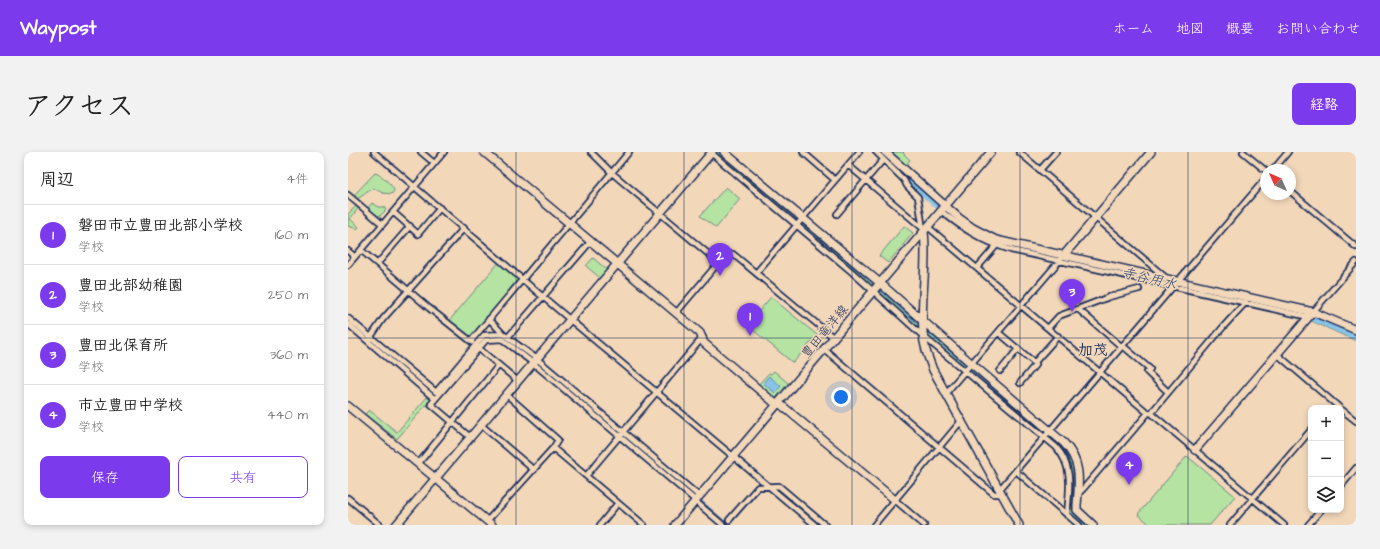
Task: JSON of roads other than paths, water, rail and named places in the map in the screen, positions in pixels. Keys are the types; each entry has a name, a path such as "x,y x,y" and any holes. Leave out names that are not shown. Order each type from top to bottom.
{"street":[{"path":"374,152 543,297 570,318 815,525"},
{"path":"421,152 434,163"},
{"path":"348,265 444,152"},
{"path":"484,152 700,333 703,337 704,343 924,525"},
{"path":"591,152 612,173 718,262"},
{"path":"471,341 629,152"},
{"path":"396,525 711,152 797,226 876,288 922,320 1071,450 1075,458 1079,475 1077,510 1093,525"},
{"path":"724,152 803,219 876,288 923,336 1056,447 1065,459 1068,468 1067,515"},
{"path":"803,152 835,180"},
{"path":"756,273 859,152"},
{"path":"876,152 904,180 907,186 918,197 925,229 926,258 922,320 923,336 933,370 1019,525"},
{"path":"885,152 943,209 971,234 996,246 1168,280"},
{"name":"豊田竜洋線","path":"675,525 991,152"},
{"path":"1019,152 1168,280 1175,284"},
{"path":"1040,170 1056,152"},
{"path":"946,393 1151,152"},
{"path":"1243,152 1260,166"},
{"path":"1278,164 1288,152"},
{"path":"836,214 883,160"},
{"path":"848,165 925,229 977,268 1284,525"},
{"path":"824,349 994,494 1001,492 1016,470 1260,185"},
{"path":"348,195 382,224"},
{"path":"1296,196 1356,247"},
{"path":"393,212 418,234 440,208"},
{"path":"943,209 973,228 996,240 1061,258 1311,315 1325,316 1356,330"},
{"path":"378,263 410,226"},
{"path":"370,339 383,319 464,228"},
{"path":"470,437 431,404 477,347 484,335 506,335 543,297 590,240"},
{"path":"977,268 996,246"},
{"path":"361,250 518,381"},
{"path":"348,251 355,257"},
{"path":"676,313 724,255 733,254 834,338"},
{"path":"1195,450 1356,262"},
{"path":"1048,328 1059,316 1109,297 1139,289"},
{"path":"1068,498 1077,496 1247,300"},
{"path":"1078,309 1150,369 1146,372 1168,392"},
{"path":"348,318 435,399"},
{"path":"489,319 535,361 697,499 723,525"},
{"path":"348,324 370,339 436,392 477,347 486,340 502,339 535,361"},
{"path":"998,333 1034,363"},
{"path":"1020,383 1036,364 1034,363 1058,336"},
{"path":"586,476 703,337"},
{"path":"1000,371 1018,349"},
{"path":"1277,354 1336,405"},
{"path":"418,464 499,365"},
{"path":"348,406 489,523 553,448 558,440 507,395"},
{"path":"1344,411 1355,419"},
{"path":"874,525 962,420"},
{"path":"481,425 534,470"},
{"path":"1230,525 1308,434"},
{"path":"553,448 644,525"},
{"path":"1344,482 1356,468"},
{"path":"1016,470 1080,525 1086,519"},
{"path":"729,520 758,487 779,486 826,525"},
{"path":"348,498 380,525"},
{"path":"600,525 618,503"},
{"path":"1308,525 1318,513"}],"water":[{"path":"769,376 781,386 775,393 763,383"}],"waterway":[{"path":"718,152 875,285"},
{"name":"寺谷用水","path":"879,152 938,205"},
{"path":"348,261 351,256"},
{"name":"寺谷用水","path":"1162,281 1222,295"},
{"path":"879,289 919,325"},
{"name":"寺谷用水","path":"1304,314 1356,336"},
{"path":"925,330 1061,447 1073,464 1073,513 1086,525"},
{"path":"505,338 513,345"},
{"path":"516,347 533,359"},
{"path":"537,362 696,497"},
{"path":"775,490 779,489 821,525"},
{"path":"699,499 729,525 760,490 771,490"}],"place":[{"name":"豊田北部幼稚園","path":"720,276"},
{"name":"豊田北保育所","path":"1072,312"},
{"name":"磐田市立豊田北部小学校","path":"750,336"},
{"name":"市立豊田中学校","path":"1129,485"}],"district":[{"name":"加茂","path":"1093,350"}]}
